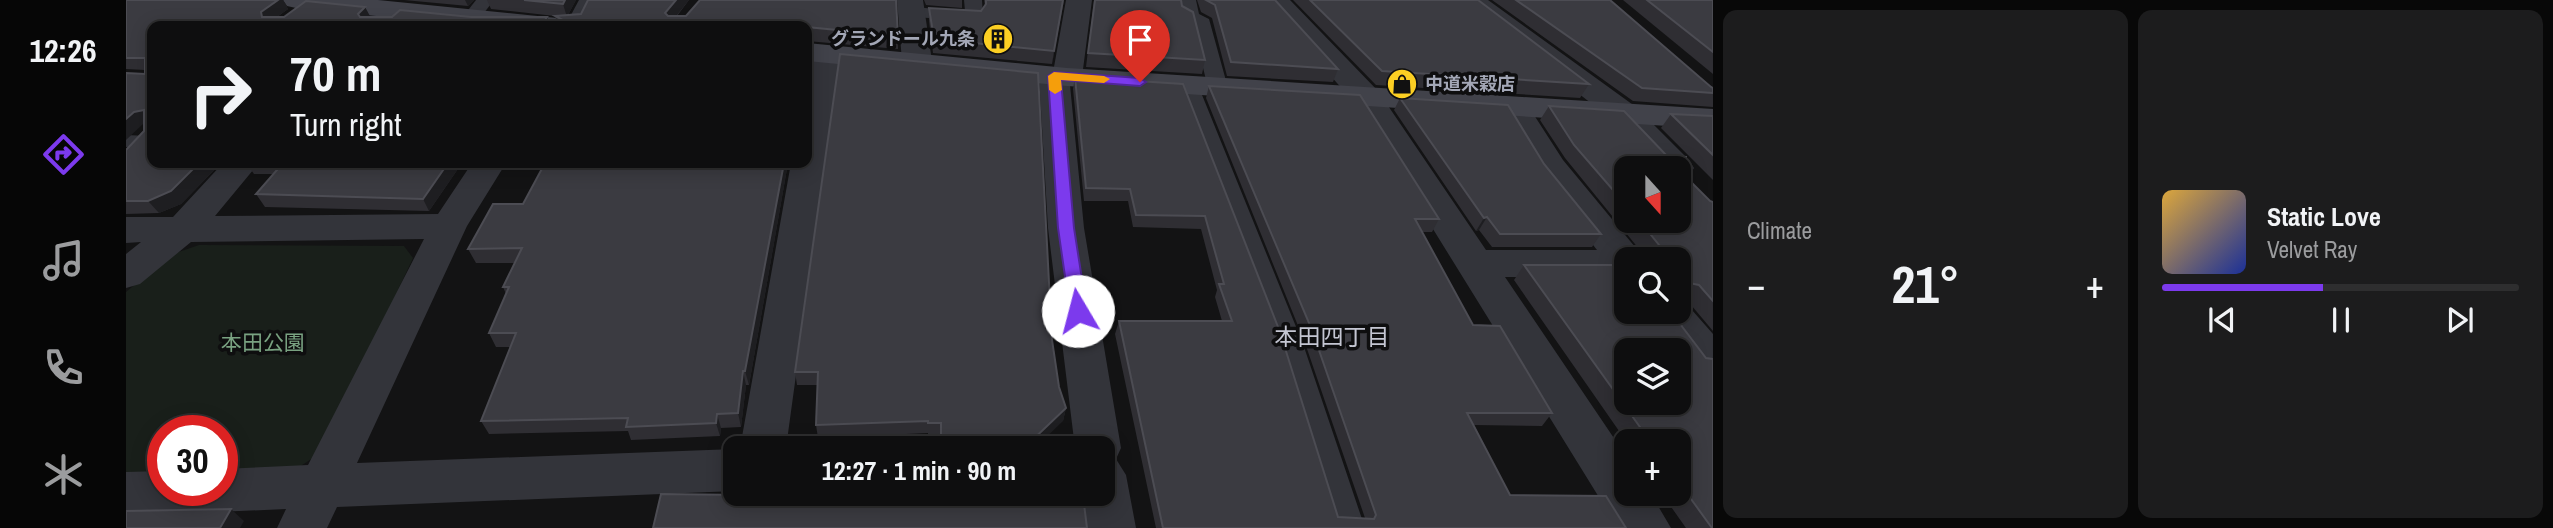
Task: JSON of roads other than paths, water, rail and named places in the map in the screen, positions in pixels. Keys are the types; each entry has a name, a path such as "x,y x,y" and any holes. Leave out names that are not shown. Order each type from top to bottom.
{"street":[{"path":"1079,0 1061,76 1066,228 1096,436"},
{"path":"1275,0 1367,98 1646,528"},
{"path":"1471,0 1625,114 1666,156"},
{"path":"911,6 917,61"},
{"path":"299,7 389,11 478,9 534,21"},
{"path":"812,83 816,53 1218,88 1712,119"},
{"path":"1514,108 1550,167 1615,247"},
{"path":"126,274 183,229 238,168"},
{"path":"313,508 449,226 486,168"},
{"path":"765,436 801,168"},
{"path":"126,230 449,226"},
{"path":"1475,264 1614,261"},
{"path":"1680,324 1709,358"},
{"path":"126,494 313,508 723,471"},
{"path":"1107,506 1111,528"}],"lane":[{"path":"577,21 588,0"},
{"path":"911,6 974,17 972,0"},
{"path":"1187,0 1191,18 1200,19 1218,88"},
{"path":"1188,85 1290,344 1349,528"}],"place":[{"name":"グランドール九条","path":"998,39"},
{"name":"中道米穀店","path":"1402,84"}],"district":[{"name":"本田四丁目","path":"1332,337"}],"park label":[{"name":"本田公園","path":"263,343"}]}
